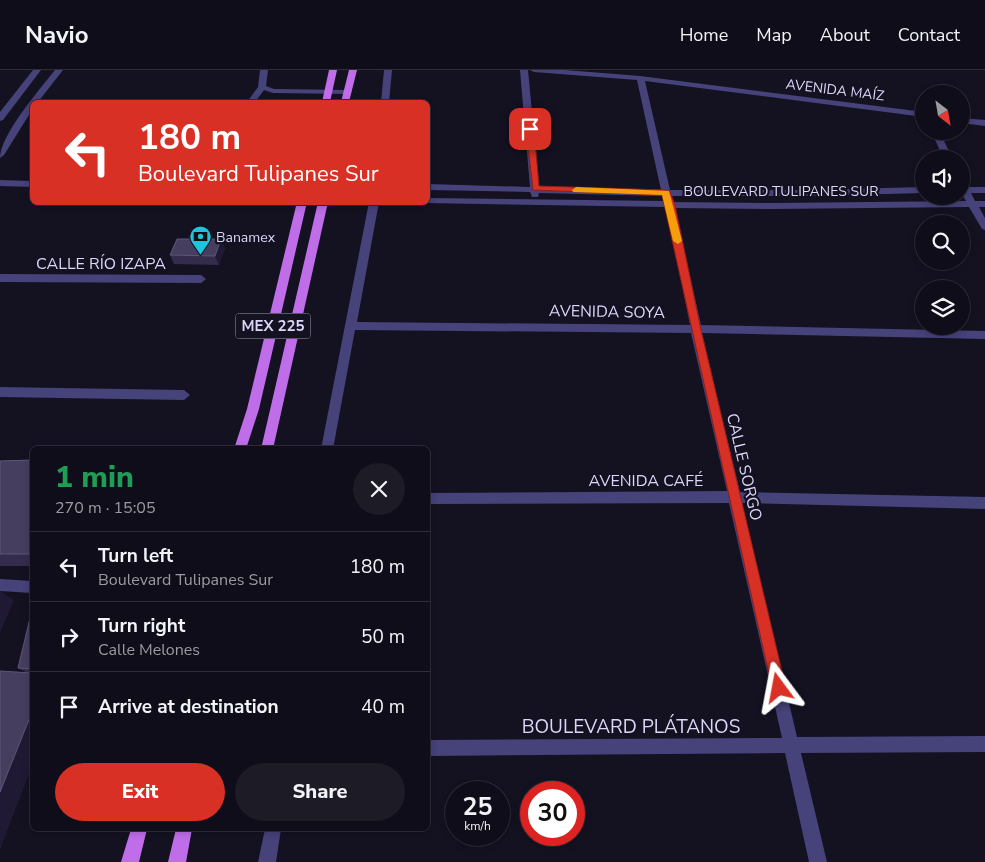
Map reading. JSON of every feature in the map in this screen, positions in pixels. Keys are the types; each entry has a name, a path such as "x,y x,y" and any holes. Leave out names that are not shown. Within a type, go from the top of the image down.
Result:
{"main road":[{"path":"326,100 334,70"},
{"path":"346,100 352,70"},
{"name":"MEX 225","path":"241,446 253,409 301,205"},
{"name":"MEX 225","path":"268,446 322,205"},
{"path":"130,862 138,831"},
{"path":"177,862 184,831"}],"street":[{"path":"0,118 4,108 37,70"},
{"path":"36,100 59,70"},
{"path":"252,100 262,86 264,70"},
{"path":"385,100 388,70"},
{"path":"524,70 536,188 535,202"},
{"name":"AVENIDA MAÍZ","path":"534,70 640,78 915,114"},
{"name":"CALLE SORGO","path":"640,78 818,862"},
{"path":"262,86 273,91 348,92"},
{"path":"4,108 30,105"},
{"path":"0,155 30,108"},
{"path":"970,122 985,124"},
{"path":"0,183 30,184"},
{"name":"BOULEVARD TULIPANES SUR","path":"430,187 808,193 915,190"},
{"path":"970,189 985,190"},
{"name":"BOULEVARD TULIPANES SUR","path":"430,201 670,205 985,204"},
{"path":"970,201 985,227"},
{"path":"328,446 373,205"},
{"name":"CALLE RÍO IZAPA","path":"0,278 201,279"},
{"name":"AVENIDA SOYA","path":"349,326 985,336"},
{"path":"0,392 184,395"},
{"name":"AVENIDA CAFÉ","path":"430,499 734,497 985,503"},
{"name":"BOULEVARD PLÁTANOS","path":"430,748 985,744"},
{"path":"267,862 273,831"}],"lane":[{"path":"0,585 30,587"}],"building":[{"path":"177,239 221,239 215,256 170,255"},
{"path":"30,460 30,554 0,554 0,461"},
{"path":"30,618 30,669 18,668"},
{"path":"0,671 30,673 30,717 0,792"}],"slow traffic":[{"path":"576,190 666,192 678,241"}],"place":[{"name":"Banamex","path":"200,256"}],"route":[{"path":"530,129 536,188 666,192 779,688"}]}
